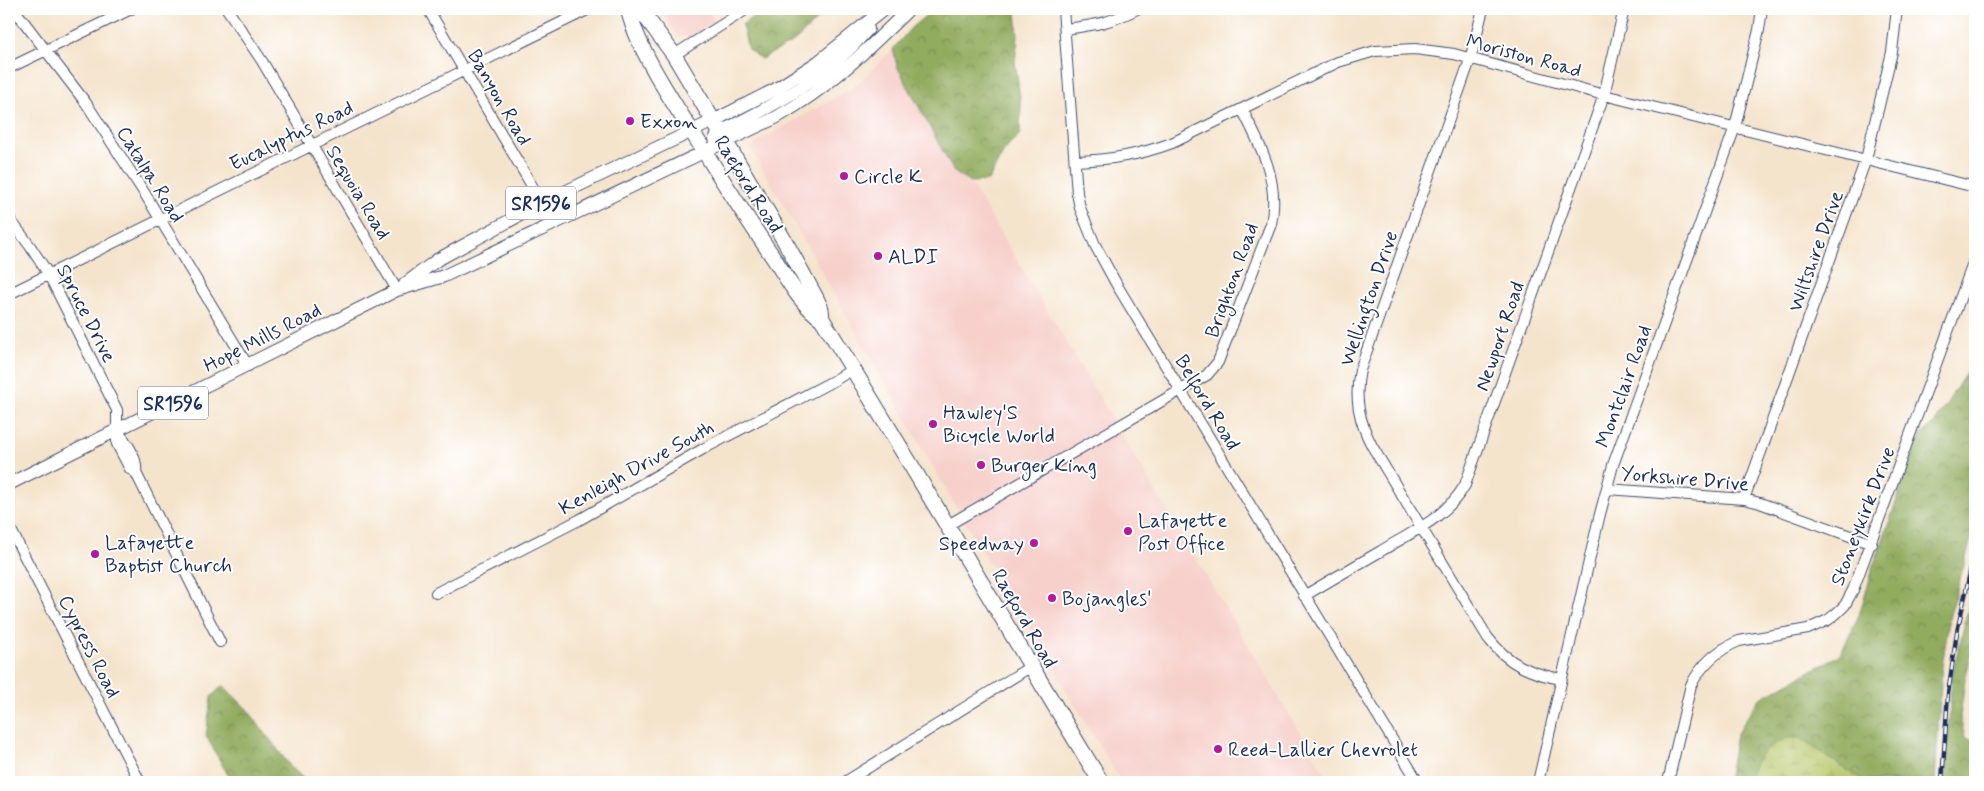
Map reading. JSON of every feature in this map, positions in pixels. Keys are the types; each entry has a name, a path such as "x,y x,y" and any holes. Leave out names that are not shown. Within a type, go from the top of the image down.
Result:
{"highway":[{"name":"Raeford Road","path":"628,9 632,25 653,66 692,131 798,296 809,310 822,319 948,525 1030,667 1101,782"},
{"name":"Raeford Road","path":"640,9 674,55 720,132 812,290 821,309 822,319"}],"main road":[{"path":"720,132 779,103 813,81 855,45 885,9"},
{"path":"720,132 796,106 834,80 855,62 909,9"},
{"name":"Hope Mills Road","path":"9,484 397,290 437,260 542,203 692,131 720,132"},
{"name":"Hope Mills Road","path":"397,290 444,276 705,152 720,132"}],"street":[{"name":"Catalpa Road","path":"14,9 86,103 160,220 248,366"},
{"path":"9,68 131,9"},
{"name":"Sequoia Road","path":"227,9 262,61 397,290"},
{"name":"Banyon Road","path":"428,9 542,203"},
{"name":"Eucalyptus Road","path":"9,294 590,9"},
{"path":"674,55 746,9"},
{"name":"Belford Road","path":"1064,9 1077,193 1086,228 1118,287 1418,782"},
{"path":"1065,29 1100,24 1138,9"},
{"name":"Wellington Drive","path":"1483,9 1470,60 1360,370 1357,404 1365,431 1495,648 1507,659 1522,668 1542,676 1562,679"},
{"name":"Newport Road","path":"1304,596 1421,527 1453,503 1465,484 1604,95 1624,9"},
{"name":"Montclair Road","path":"1538,782 1613,465 1735,126 1759,30 1762,9"},
{"name":"Wiltshire Drive","path":"1744,499 1866,159 1892,52 1897,9"},
{"name":"Moriston Road","path":"1075,161 1107,160 1151,150 1172,142 1338,62 1375,51 1415,48 1437,51 1604,95 1975,187"},
{"name":"Brighton Road","path":"948,525 1207,375 1218,362 1272,218 1274,202 1269,168 1264,152 1242,109"},
{"name":"Spruce Drive","path":"9,218 49,275 117,410 117,444 129,458 130,469 136,473 220,642"},
{"name":"Stoneykirk Drive","path":"1668,782 1691,685 1703,666 1719,651 1739,640 1808,629 1828,620 1848,600 1872,544 1975,258"},
{"name":"Kenleigh Drive South","path":"436,593 579,520 703,449 853,369"},
{"name":"Yorkshire Drive","path":"1607,489 1744,499 1760,503 1872,544"},
{"name":"Cypress Road","path":"9,526 140,782"},
{"path":"845,782 1030,667"}],"shaded area":[{"path":"661,9 708,9 714,21 688,38 676,35"},
{"path":"893,49 897,66 954,172 970,182 1330,782 1121,782 953,502 752,150 757,142 854,87"}],"green space":[{"path":"763,9 834,9 819,18 795,41 761,59 748,49 742,25"},
{"path":"934,9 1016,9 1018,37 1015,61 1021,105 1020,134 1004,151 988,181 970,182 954,172 897,66 893,49 912,27"},
{"path":"1975,358 1975,525 1950,615 1942,666 1935,782 1728,782 1736,735 1759,699 1840,655 1858,618 1874,565 1920,434 1934,424"},
{"path":"1975,581 1975,640 1965,680 1960,717 1965,738 1975,741 1975,782 1945,782 1952,676"},
{"path":"223,685 247,709 290,766 307,782 232,782 206,736 211,697"},
{"path":"1786,738 1800,738 1865,782 1749,782 1754,766 1761,755"}],"railway":[{"path":"1942,782 1948,694 1957,632 1975,550"}],"place":[{"name":"Exxon","path":"630,121"},
{"name":"Circle K","path":"844,176"},
{"name":"ALDI","path":"878,256"},
{"name":"Hawley'S Bicycle World","path":"933,424"},
{"name":"Burger King","path":"981,465"},
{"name":"Lafayette Post Office","path":"1128,531"},
{"name":"Speedway","path":"1034,543"},
{"name":"Lafayette Baptist Church","path":"95,554"},
{"name":"Bojangles'","path":"1052,598"},
{"name":"Reed-Lallier Chevrolet","path":"1218,749"}]}
